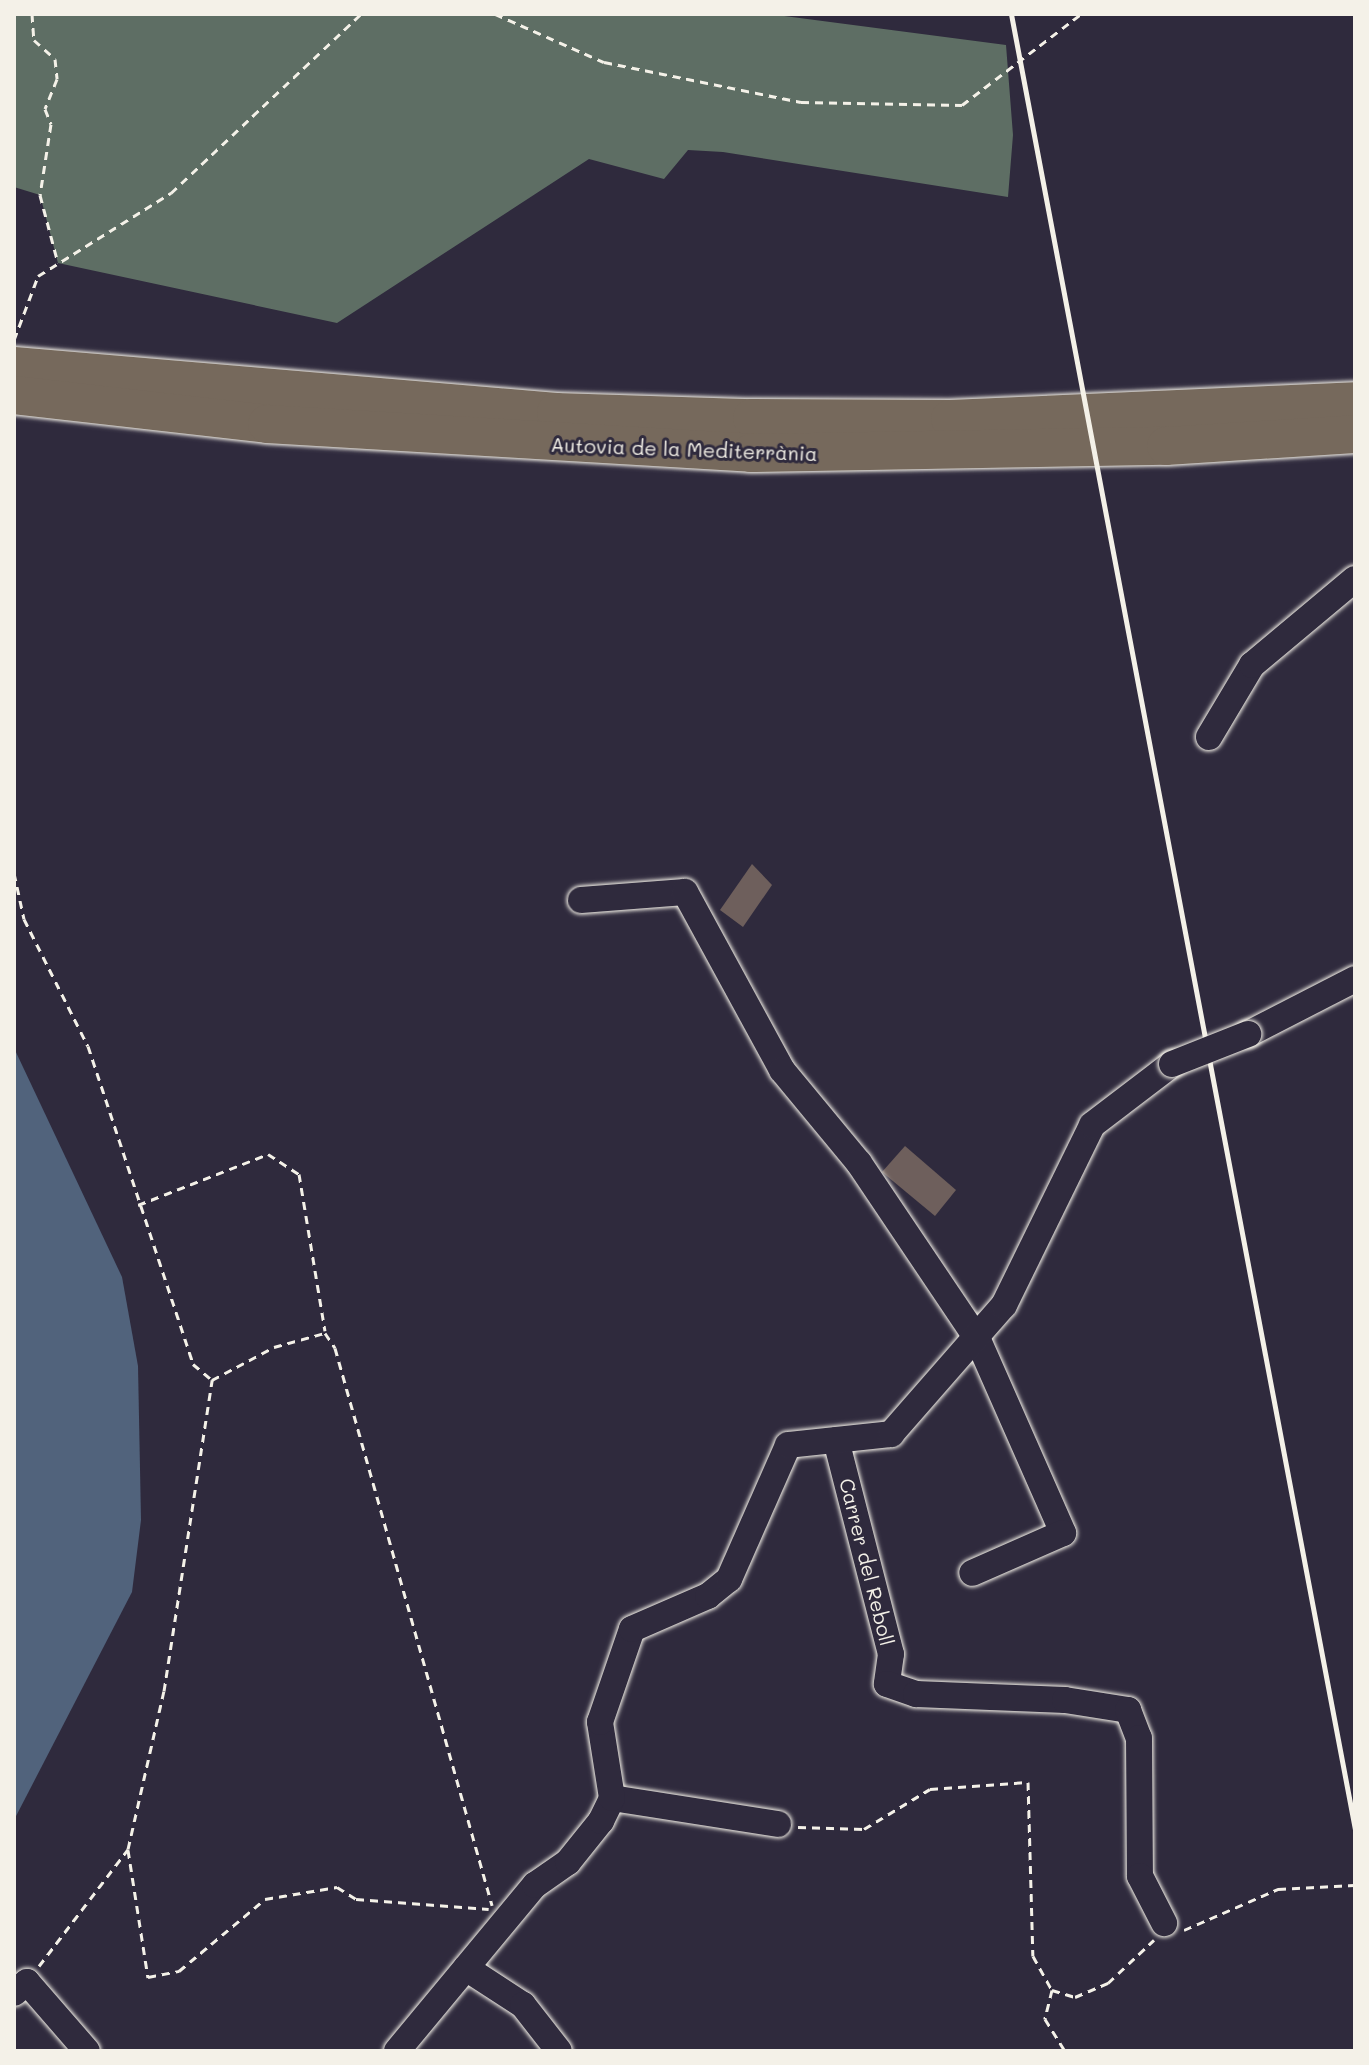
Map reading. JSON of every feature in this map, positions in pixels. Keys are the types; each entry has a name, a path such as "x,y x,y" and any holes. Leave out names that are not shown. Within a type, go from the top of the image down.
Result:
{"highway":[{"name":"Autovia de la Mediterrània","path":"14,366 83,389 542,445 751,453 1166,446 1355,434"},
{"name":"Autovia de la Mediterrània","path":"14,395 83,389 540,411 752,418 950,419 1355,401"}],"street":[{"path":"1209,737 1252,665 1355,579"},
{"path":"581,900 685,892 782,1070 859,1163 978,1340 1063,1533 972,1573"},
{"path":"397,2051 466,1968 496,1920 535,1885 568,1862 612,1798 600,1722 625,1640 650,1617 708,1596 729,1579 778,1454 788,1445 891,1434 978,1340 1028,1265 1059,1183 1092,1125 1172,1064 1248,1034 1355,979"},
{"name":"Carrer del Reboll","path":"836,1440 891,1654 887,1684 916,1694 1065,1700 1128,1710 1139,1738 1140,1876 1170,1930"},
{"path":"612,1798 778,1824"},
{"path":"466,1968 523,2005 559,2051"},
{"path":"20,1988 87,2051"}],"path":[{"path":"32,14 34,40 55,59 57,79 45,109 51,124 40,195 58,263"},
{"path":"14,340 38,276 171,193 361,14"},
{"path":"495,14 604,62 801,102 962,105 1081,14"},
{"path":"14,873 24,919 88,1046 193,1364 212,1380"},
{"path":"138,1205 268,1154 299,1174 325,1333 496,1920 356,1899 337,1887 265,1899 179,1971 148,1977 128,1849 170,1661 212,1380"},
{"path":"212,1380 274,1347 325,1333"},
{"path":"778,1824 864,1829 930,1789 1028,1782 1033,1956 1052,1990 1045,2019 1065,2051"},
{"path":"20,1988 128,1849"},
{"path":"1052,1990 1075,1997 1108,1983 1122,1963 1170,1930 1278,1889 1354,1885"}],"green space":[{"path":"14,14 769,14 1006,45 1013,135 1008,197 723,152 688,150 664,179 589,159 337,323 58,263 40,195 14,187"}],"water":[{"path":"14,1048 122,1277 138,1366 141,1520 132,1592 14,1820"}],"building":[{"path":"752,864 772,885 743,927 720,910"},
{"path":"905,1146 956,1190 935,1216 882,1172"}],"railway":[{"path":"1011,14 1355,1830"}]}
